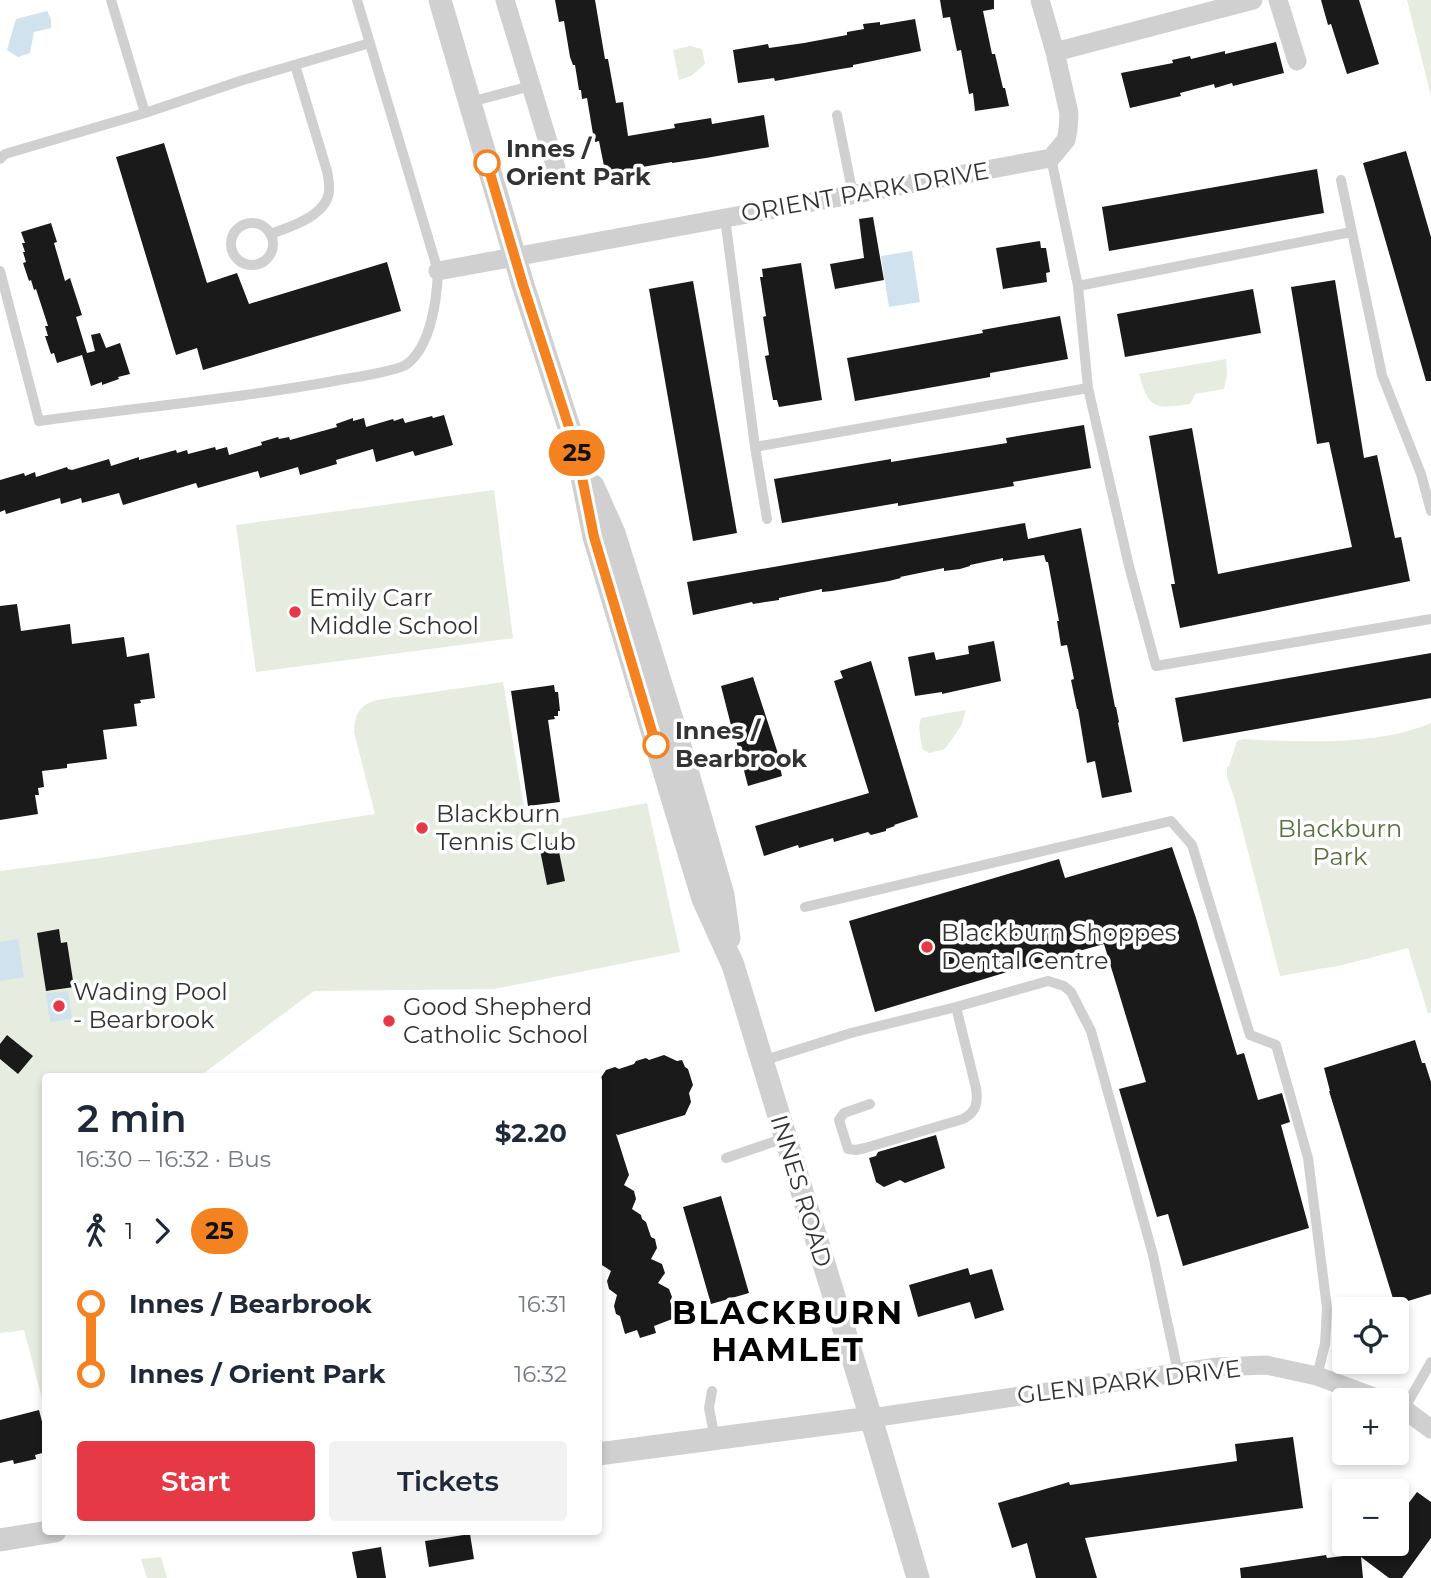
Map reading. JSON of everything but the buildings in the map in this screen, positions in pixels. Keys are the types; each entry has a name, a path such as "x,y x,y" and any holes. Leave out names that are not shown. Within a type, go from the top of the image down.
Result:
{"street":[{"name":"INNES ROAD","path":"440,0 514,256 577,452 594,537 677,814 703,899 733,965 872,1418 918,1578"},
{"path":"505,0 556,168"},
{"path":"1040,0 1069,113 1066,140 1051,158"},
{"path":"1055,52 1253,0"},
{"path":"1278,0 1297,61"},
{"name":"ORIENT PARK DRIVE","path":"438,271 1051,158"},
{"name":"GLEN PARK DRIVE","path":"872,1418 1217,1367 1266,1365 1317,1376 1350,1388"},
{"path":"1409,1413 1431,1429"},
{"path":"602,1453 872,1418"},
{"path":"0,1540 42,1533"}],"lane":[{"path":"111,0 145,113"},
{"path":"0,271 39,421 311,385 405,366 421,349 438,293 438,271 357,0"},
{"path":"0,159 5,154 370,43"},
{"path":"270,234 298,224 318,212 327,200 327,171 295,65"},
{"path":"469,102 531,86"},
{"path":"837,114 853,195"},
{"path":"1051,158 1078,286 1088,388 1129,566 1156,666 1431,620"},
{"path":"1340,180 1382,375 1421,474 1431,511"},
{"path":"725,218 767,519"},
{"path":"254,223 261,225 270,234 272,248 265,261 245,264 234,256 231,249 232,236 241,226 254,223"},
{"path":"1078,286 1351,232"},
{"path":"755,447 1088,388"},
{"path":"805,907 1171,821 1192,845 1250,1035 1276,1045 1308,1158 1327,1308 1325,1344 1317,1376"},
{"path":"762,1061 851,1033 1048,981 1064,986 1071,992 1091,1031 1153,1255 1178,1372"},
{"path":"870,1104 844,1113 839,1120 848,1149 865,1148 963,1119 973,1112 978,1102 976,1088 957,1007"},
{"path":"726,1157 785,1138"},
{"path":"1409,1394 1431,1362"},
{"path":"712,1391 709,1408 715,1438"}],"green space":[{"path":"1407,0 1431,0 1431,96"},
{"path":"690,46 702,49 705,64 691,76 679,80 673,50"},
{"path":"1226,359 1224,389 1195,394 1190,404 1155,404 1146,395 1139,374"},
{"path":"494,490 513,638 256,672 236,525"},
{"path":"503,682 527,825 647,803 680,952 494,989 314,991 204,1073 42,1073 42,1399 24,1330 0,1333 0,871 100,858 375,814 354,732 355,720 362,708 377,700"},
{"path":"966,710 961,726 945,749 929,753 922,749 919,727 921,718"},
{"name":"Blackburn Park","path":"1431,723 1431,1013 1428,1013 1408,948 1342,965 1280,976 1227,777 1227,767 1237,741 1364,739 1387,736"},
{"path":"161,1557 167,1578 147,1578 141,1559"}],"water":[{"path":"47,11 51,28 34,32 30,53 18,57 7,50 16,19"},
{"path":"912,251 920,302 889,307 881,256"},
{"path":"18,939 24,977 0,981 0,942"},
{"name":"Wading Pool - Bearbrook","path":"68,991 72,1019 50,1022 46,993"}],"bus line":[{"name":"25","path":"487,163 577,452 594,537 656,745"}],"place":[{"name":"Innes / Orient Park","path":"487,163"},
{"name":"Emily Carr Middle School","path":"295,612"},
{"name":"Innes / Bearbrook","path":"656,745"},
{"name":"Blackburn Tennis Club","path":"422,828"},
{"name":"Blackburn Shoppes Dental Centre","path":"927,947"},
{"name":"Wading Pool - Bearbrook","path":"59,1006"},
{"name":"Good Shepherd Catholic School","path":"389,1021"}],"district":[{"name":"BLACKBURN HAMLET","path":"788,1332"}]}
